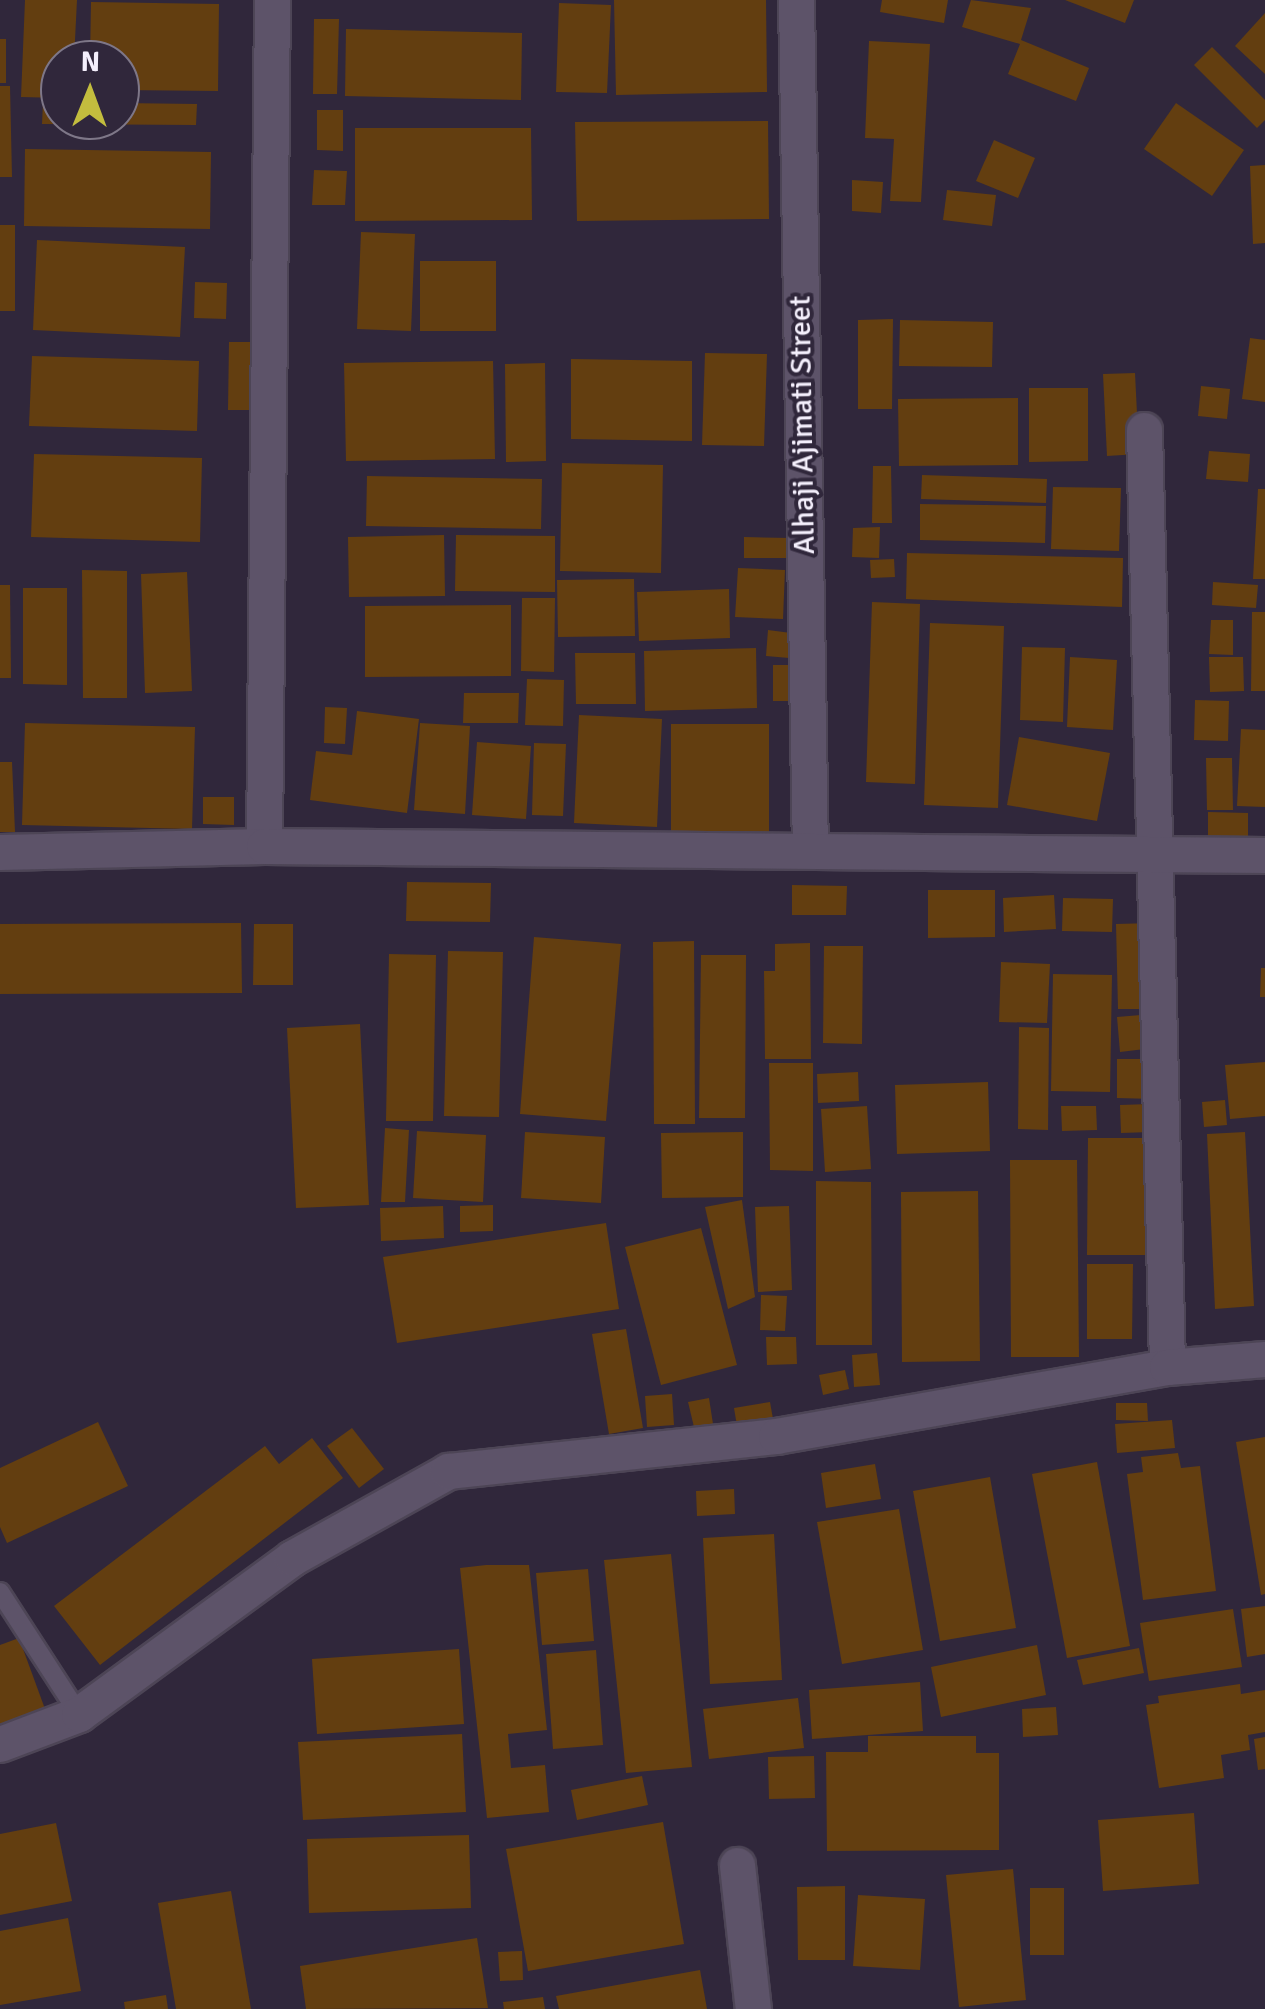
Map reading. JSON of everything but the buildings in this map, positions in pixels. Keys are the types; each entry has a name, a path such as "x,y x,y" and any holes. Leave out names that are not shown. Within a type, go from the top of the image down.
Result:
{"street":[{"path":"264,846 272,0"},
{"name":"Alhaji Ajimati Street","path":"796,0 810,849"},
{"path":"1144,430 1167,1367"},
{"path":"0,852 264,846 1265,854"},
{"path":"0,1744 78,1714 292,1558 448,1471 776,1436 1167,1367 1265,1358"},
{"path":"736,1865 752,2009"}],"lane":[{"path":"0,1592 78,1714"}]}
